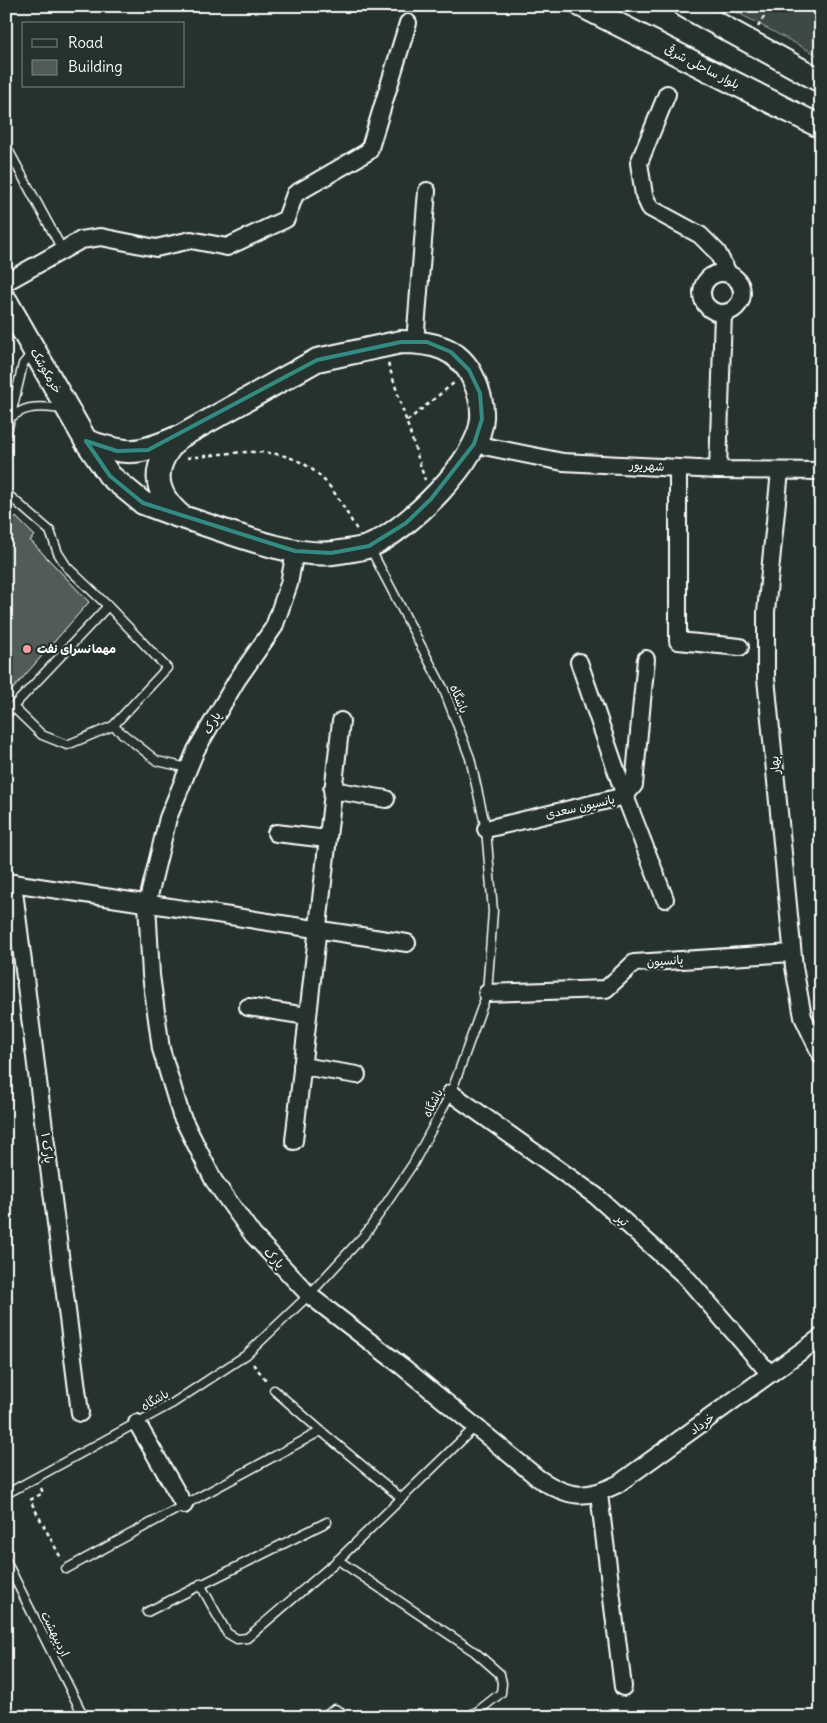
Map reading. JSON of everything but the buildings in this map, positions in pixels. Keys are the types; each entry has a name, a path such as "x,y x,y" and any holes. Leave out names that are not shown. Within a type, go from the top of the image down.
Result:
{"street":[{"name":"بلوار ساحلی شرقی","path":"582,6 821,127"},
{"path":"686,6 821,81"},
{"path":"6,282 81,240 101,237 156,248 192,240 227,247 286,219 295,194 369,151 408,23"},
{"path":"667,94 639,162 644,195 650,208 700,235 717,252 728,274"},
{"path":"415,342 428,191"},
{"path":"721,273 728,274 738,280 741,286 742,299 734,309 723,313 716,312 705,304 702,290 708,278 721,273"},
{"name":"خرمکوشک","path":"6,301 86,441 110,476 143,503 182,518 295,551 331,553 370,546"},
{"path":"718,470 723,313"},
{"path":"86,441 117,451 148,450 178,438 317,360 401,342 427,342 451,352 469,370 480,393 482,420 474,444 444,487 406,523 370,546"},
{"path":"178,438 165,452 158,470 160,488 168,505 182,518"},
{"name":"شهریور","path":"474,444 563,462 718,470 821,471"},
{"path":"678,468 678,640 740,647"},
{"name":"بهار","path":"780,471 766,612 766,678 792,953 803,1017 821,1055"},
{"name":"پارک","path":"295,551 289,584 274,627 232,688 196,750 168,818 147,904 151,975 161,1049 181,1114 214,1181 253,1235 309,1296 403,1367 538,1478 556,1490 577,1496"},
{"name":"پانسیون سعدی","path":"486,829 625,796 634,785 646,659"},
{"path":"580,662 625,796 665,899"},
{"path":"294,1141 316,929 341,721"},
{"path":"332,790 386,798"},
{"path":"276,833 327,839"},
{"path":"10,883 407,943"},
{"name":"پارک ۱","path":"10,883 80,1413"},
{"name":"پانسیون","path":"487,993 606,989 634,963 792,953"},
{"path":"248,1007 307,1016"},
{"path":"302,1066 358,1075"},
{"name":"تیر","path":"451,1093 596,1196 685,1276 770,1374"},
{"name":"خرداد","path":"577,1496 599,1494 618,1484 821,1337"},
{"path":"137,1423 184,1505"},
{"path":"599,1494 623,1687"}],"lane":[{"path":"6,146 62,249"},
{"path":"6,436 13,416 23,364 35,351"},
{"path":"13,416 22,409 34,407 68,409"},
{"path":"6,493 50,532 58,553 67,567 108,606 167,668 113,726 67,745 42,735 13,707"},
{"name":"باشگاه","path":"6,1494 173,1403 246,1355 309,1296 366,1232 414,1164 451,1093 487,993 493,911 486,829 470,758 444,690 370,546"},
{"path":"6,714 108,606"},
{"path":"113,726 157,761 188,768"},
{"path":"274,1390 401,1498"},
{"path":"200,1584 227,1633 237,1638 247,1638 338,1560 475,1427"},
{"path":"66,1569 321,1431"},
{"path":"147,1612 327,1522"},
{"path":"338,1560 475,1652 500,1674 502,1683 501,1693 467,1717"},
{"name":"اردیبهشت","path":"6,1561 83,1714"},
{"path":"321,1717 335,1710 341,1712 345,1717"},
{"path":"72,1717 83,1714"}],"path":[{"path":"381,346 394,378 431,499"},
{"path":"406,421 469,370"},
{"path":"162,460 254,451 286,454 312,470 336,494 353,524 370,546"},
{"path":"246,1355 274,1390"},
{"path":"36,1478 43,1492 30,1500 66,1569"}],"highlighted area":[{"path":"401,342 427,342 451,352 469,370 480,393 482,419 474,444 431,499 406,523 369,546 331,553 295,551 143,503 110,476 86,441 117,451 148,450 317,360"}],"shaded area":[{"path":"725,6 821,6 821,57"}],"place":[{"name":"مهمانسرای نفت","path":"27,649"}]}
